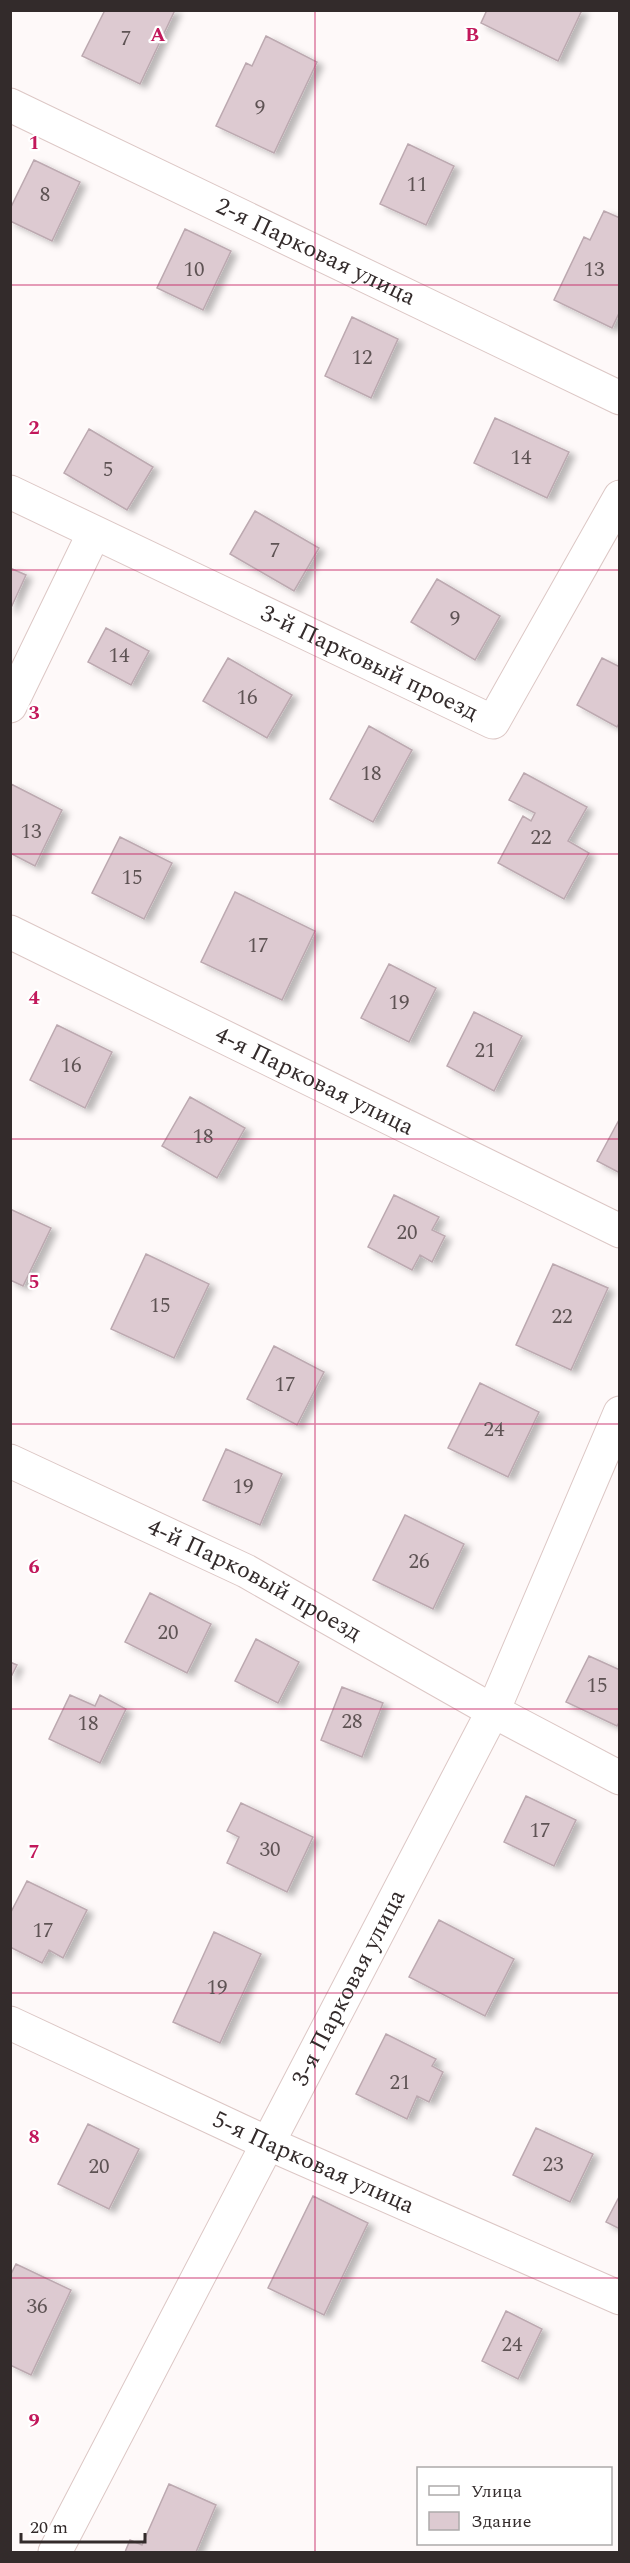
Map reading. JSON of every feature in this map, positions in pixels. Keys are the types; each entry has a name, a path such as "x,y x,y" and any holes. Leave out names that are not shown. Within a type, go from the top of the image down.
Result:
{"street":[{"name":"2-я Парковая улица","path":"10,105 620,398"},
{"name":"3-й Парковый проезд","path":"10,492 493,722 620,497"},
{"path":"10,706 94,533"},
{"name":"4-я Парковая улица","path":"10,932 620,1231"},
{"name":"3-я Парковая улица","path":"55,2553 493,1710 620,1413"},
{"name":"4-й Парковый проезд","path":"10,1461 246,1571 493,1710 620,1778"},
{"name":"5-я Парковая улица","path":"10,2023 267,2143 620,2298"}],"building":[{"path":"105,10 175,10 140,84 82,56"},
{"path":"487,10 582,10 558,61 481,23"},
{"path":"266,36 317,62 274,153 216,126 246,63 252,66"},
{"path":"408,144 454,166 426,225 380,204"},
{"path":"34,160 80,182 52,241 10,221 10,209"},
{"path":"604,211 620,218 620,311 612,328 554,300 584,237 590,240"},
{"path":"185,229 231,251 203,310 157,288"},
{"path":"352,317 398,339 371,398 325,376"},
{"path":"495,418 569,452 547,498 474,463"},
{"path":"89,429 153,467 127,510 64,473"},
{"path":"255,511 319,548 294,591 230,554"},
{"path":"10,568 26,575 10,610"},
{"path":"437,579 500,616 475,660 411,622"},
{"path":"106,628 149,651 131,685 88,662"},
{"path":"228,658 292,695 267,738 203,701"},
{"path":"602,658 620,667 620,722 617,727 577,705"},
{"path":"369,726 412,750 373,822 330,799"},
{"path":"524,773 587,807 568,841 589,853 564,899 498,863 523,816 531,821 535,813 509,800"},
{"path":"11,784 62,810 35,866 10,853"},
{"path":"120,837 172,863 144,919 92,893"},
{"path":"235,892 315,931 282,1000 201,962"},
{"path":"389,964 436,988 409,1042 361,1018"},
{"path":"474,1012 522,1036 494,1091 447,1066"},
{"path":"57,1025 112,1052 85,1108 30,1080"},
{"path":"190,1097 245,1128 217,1178 162,1146"},
{"path":"620,1118 620,1173 597,1161"},
{"path":"394,1195 439,1217 432,1230 445,1236 432,1262 420,1255 412,1270 368,1247"},
{"path":"10,1209 51,1228 23,1286 10,1280"},
{"path":"146,1254 209,1284 174,1358 111,1329"},
{"path":"553,1264 608,1288 571,1370 516,1345"},
{"path":"274,1346 324,1372 297,1425 247,1399"},
{"path":"480,1383 539,1412 508,1477 448,1448"},
{"path":"226,1449 282,1474 260,1525 203,1500"},
{"path":"405,1515 464,1544 433,1609 373,1580"},
{"path":"150,1593 211,1624 187,1673 125,1642"},
{"path":"256,1639 299,1662 278,1703 235,1681"},
{"path":"589,1656 620,1670 620,1721 617,1726 566,1702"},
{"path":"10,1662 17,1665 10,1679"},
{"path":"342,1687 383,1703 362,1757 321,1740"},
{"path":"70,1695 95,1706 100,1695 126,1709 100,1763 49,1739"},
{"path":"526,1796 576,1820 554,1866 504,1842"},
{"path":"241,1803 313,1837 287,1892 227,1863 239,1837 227,1831"},
{"path":"27,1881 87,1910 63,1958 49,1950 42,1963 10,1947 10,1914"},
{"path":"439,1920 514,1959 485,2016 409,1977"},
{"path":"214,1932 261,1954 220,2043 173,2022"},
{"path":"386,2034 436,2059 432,2066 443,2072 429,2102 417,2096 407,2119 356,2094"},
{"path":"88,2124 139,2149 109,2209 58,2184"},
{"path":"536,2128 593,2154 570,2202 513,2175"},
{"path":"620,2195 620,2229 606,2222"},
{"path":"313,2196 368,2223 324,2315 268,2288"},
{"path":"16,2264 71,2290 31,2375 10,2365 10,2276"},
{"path":"506,2311 542,2329 518,2379 482,2361"},
{"path":"169,2484 216,2505 196,2552 125,2552 130,2540 142,2545"}]}
